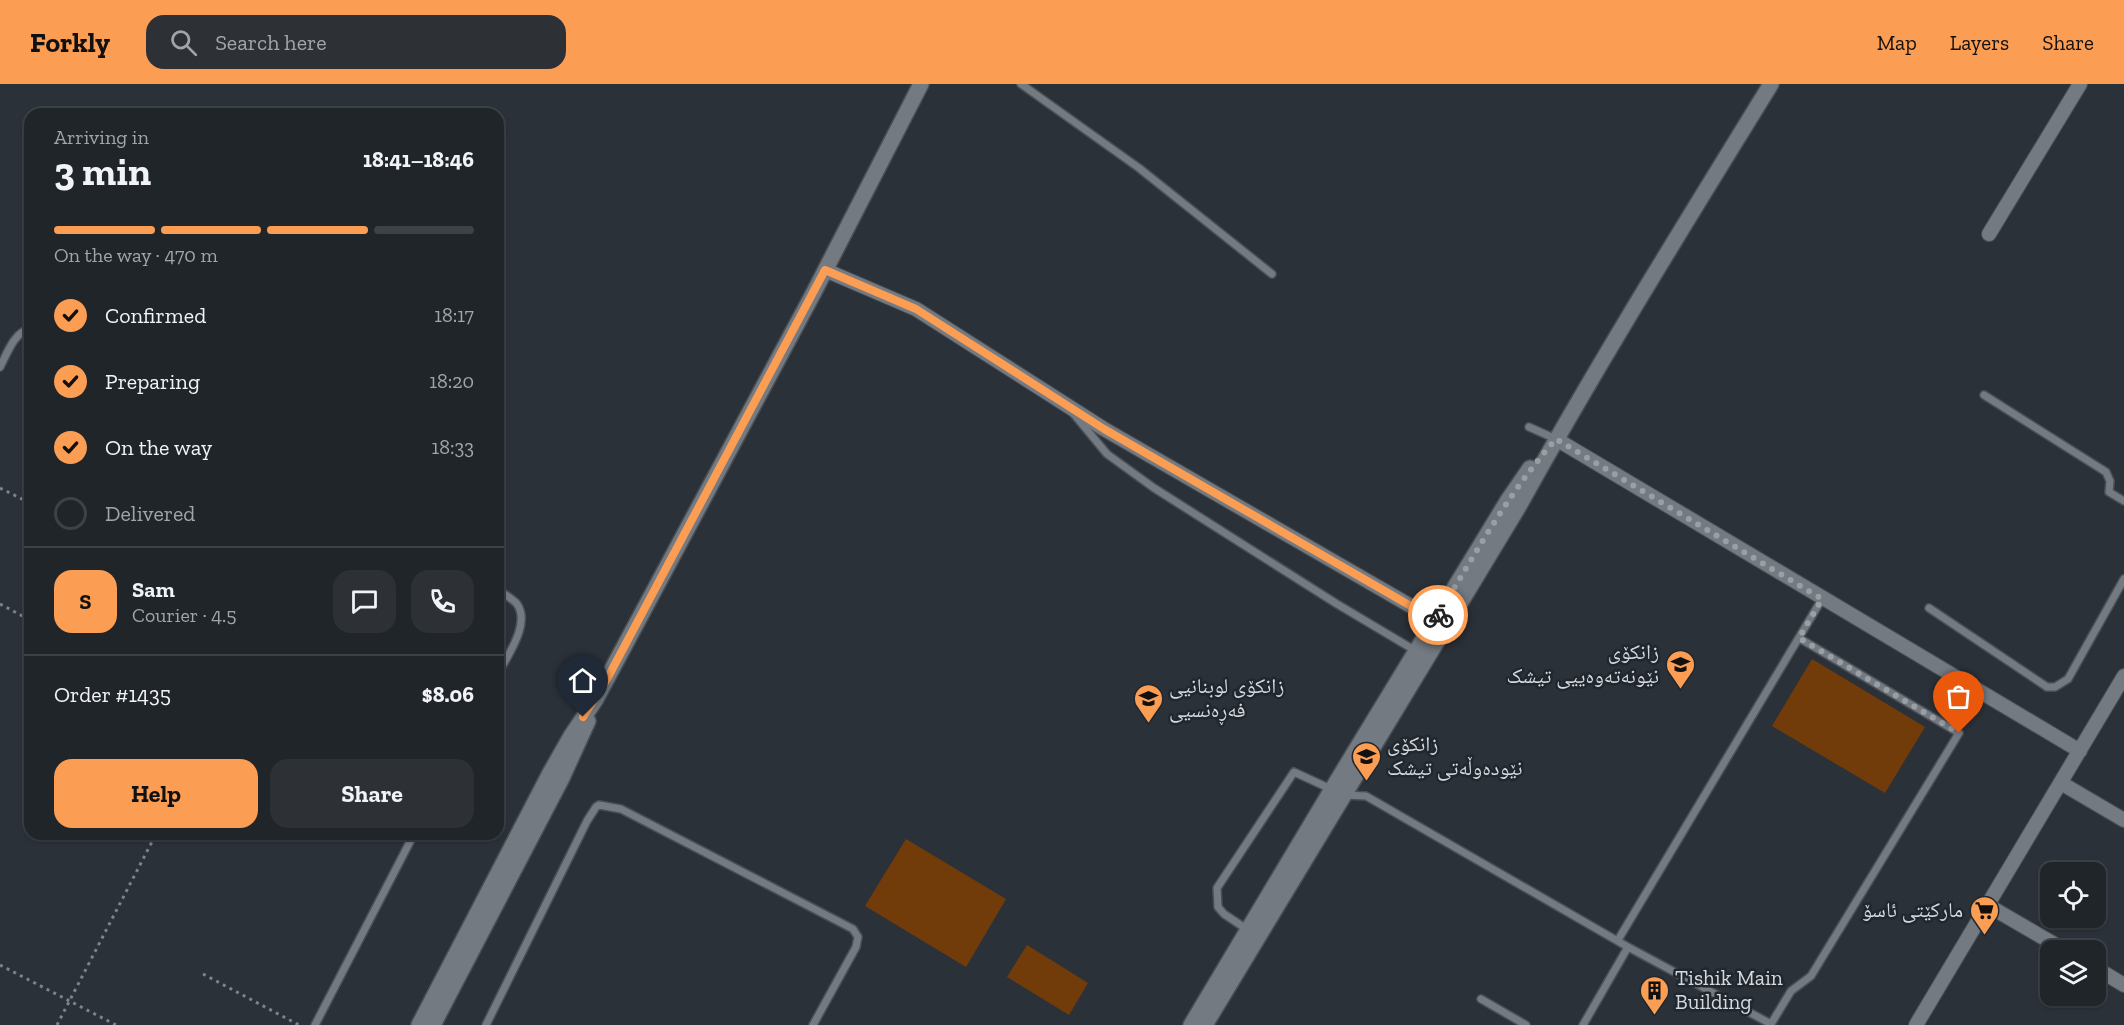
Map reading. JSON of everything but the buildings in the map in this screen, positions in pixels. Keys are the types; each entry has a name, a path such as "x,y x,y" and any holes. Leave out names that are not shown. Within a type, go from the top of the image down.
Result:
{"street":[{"path":"419,1025 550,773 596,699 825,270 921,84"},
{"path":"1191,1025 1248,930 1519,506 1556,439 1771,84"},
{"path":"1989,234 2080,84"},
{"path":"825,270 916,309 1067,405 1435,620"},
{"path":"1556,439 2080,751"},
{"path":"1205,1025 1416,651 1519,484 1536,460 1556,439"},
{"path":"1916,1025 2124,676"},
{"path":"433,1025 562,778 596,699"},
{"path":"2061,783 2124,820"},
{"path":"1988,905 2047,940"},
{"path":"2106,974 2124,985"}],"lane":[{"path":"1021,84 1139,168 1272,274"},
{"path":"0,367 17,336 24,331"},
{"path":"1984,395 2106,472 2110,481 2109,492 2124,501"},
{"path":"1067,405 1107,454 1155,488 1337,604 1416,651"},
{"path":"1529,428 1556,439"},
{"path":"1929,608 2047,687 2055,687 2068,679 2124,579"},
{"path":"504,595 517,604 521,615 520,628 504,662"},
{"path":"1618,940 1822,599"},
{"path":"1248,930 1218,908 1217,888 1294,772 1338,792 1366,796 1628,947 1771,1024 1791,991 1811,976 1959,733 1799,638"},
{"path":"486,1025 587,821 599,805 621,809 853,929 858,937 856,947 813,1025"},
{"path":"315,1025 411,840"},
{"path":"1583,1025 1628,947"},
{"path":"1481,999 1526,1025"}],"path":[{"path":"0,488 24,500"},
{"path":"0,604 24,617"},
{"path":"57,1025 153,840"},
{"path":"0,965 116,1025"},
{"path":"203,974 299,1025"}],"shaded area":[{"path":"1812,659 1925,727 1885,793 1772,726"},
{"path":"906,839 1006,899 966,967 865,906"},
{"path":"1027,945 1088,983 1069,1015 1007,977"}],"way so far":[{"path":"1438,615 1508,500 1536,460 1556,439 1822,599 1799,638 1959,733"}],"place":[{"name":"زانکۆی نێونەتەوەییی تیشک","path":"1680,690"},
{"name":"زانکۆی لوبنانیی فەڕەنسیی","path":"1148,724"},
{"name":"زانکۆی نێودەوڵەتی تیشک","path":"1366,782"},
{"name":"مارکێتی ئاسۆ","path":"1984,936"},
{"name":"Tishik Main Building","path":"1654,1016"}],"route":[{"path":"583,717 607,679 825,270 916,309 1104,429 1435,620 1438,615"}]}
